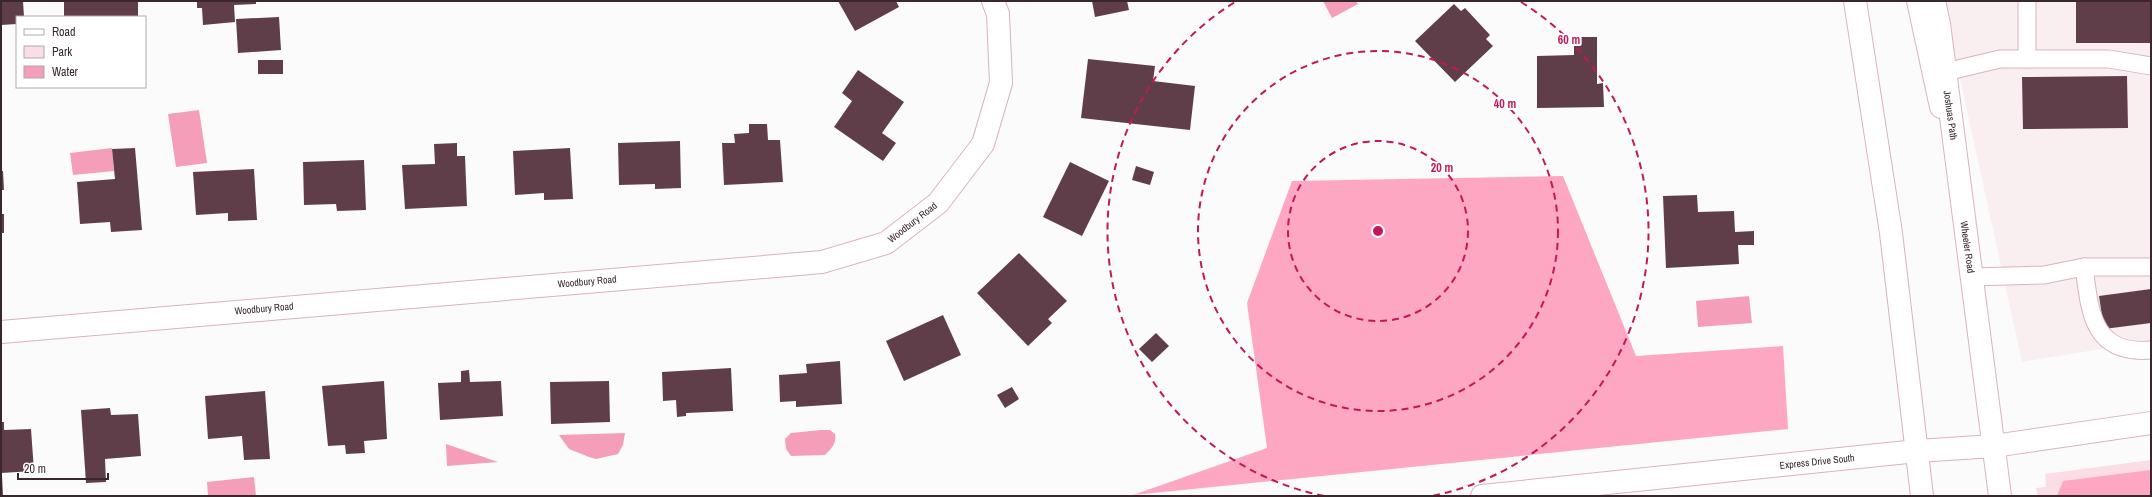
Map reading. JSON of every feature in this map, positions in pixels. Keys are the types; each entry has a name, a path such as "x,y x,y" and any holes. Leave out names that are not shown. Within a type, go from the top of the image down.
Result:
{"main road":[{"name":"Woodbury Road","path":"1,332 822,262 886,243 938,203 983,144 1001,83 998,14 993,1"},
{"path":"1855,1 1891,233 1922,496"},
{"name":"Wheeler Road","path":"1918,1 1966,230 2000,496"},
{"name":"Joshuas Path","path":"1934,1 1966,230"},
{"name":"Express Drive South","path":"1482,496 1917,451 1994,446 2151,423"}],"lane":[{"path":"2027,1 2027,59"},
{"path":"1945,72 2000,58 2109,59 2151,66"},
{"path":"1973,277 2044,275 2084,268 2151,267"},
{"path":"2084,268 2091,314 2101,333 2114,344 2130,351 2151,350"}],"shaded area":[{"path":"1943,1 2151,1 2151,341 2022,362"},
{"path":"1563,176 1636,356 1783,346 1788,429 1133,495 1267,448 1247,303 1292,181"},
{"path":"2151,470 2151,496 2057,496 2063,481"}],"green space":[{"path":"2151,460 2151,496 2038,496 2036,488 2046,487 2045,474"}],"water":[{"path":"1323,1 1356,1 1358,4 1332,18"},
{"path":"199,110 207,163 176,167 168,114"},
{"path":"112,148 114,171 73,175 70,153"},
{"path":"1749,296 1752,323 1698,327 1696,301"},
{"path":"830,430 835,434 834,443 825,455 791,456 786,449 785,439 791,433"},
{"path":"625,433 623,445 618,454 596,459 569,449 559,435"},
{"path":"446,444 498,462 447,466"},
{"path":"254,477 256,496 208,496 207,482"}],"building":[{"path":"1,1 23,1 24,16 16,16 16,24 1,25"},
{"path":"64,1 138,1 138,16 64,16"},
{"path":"197,1 256,1 256,4 234,5 235,22 203,25 202,8 197,8"},
{"path":"838,1 896,1 899,7 855,31"},
{"path":"1092,1 1127,1 1129,10 1095,17"},
{"path":"2076,1 2151,1 2151,43 2076,43"},
{"path":"1454,4 1461,11 1465,8 1490,35 1486,39 1493,46 1455,82 1415,41"},
{"path":"279,17 281,50 238,53 236,19"},
{"path":"1574,37 1597,37 1597,84 1603,83 1604,107 1537,108 1537,56 1574,55"},
{"path":"1088,59 1155,66 1153,81 1195,86 1190,130 1081,118"},
{"path":"258,60 283,60 283,74 258,74"},
{"path":"858,70 904,102 882,133 896,143 883,161 834,127 852,101 842,93"},
{"path":"2127,76 2128,128 2023,129 2022,77"},
{"path":"749,124 767,124 768,140 780,140 783,182 724,185 722,143 735,143 734,134 749,133"},
{"path":"680,141 681,188 655,189 655,184 619,185 618,143"},
{"path":"457,143 457,156 465,156 467,206 405,209 402,165 435,164 434,144"},
{"path":"135,148 142,230 111,232 110,222 80,224 77,182 115,179 112,149"},
{"path":"570,148 573,199 544,200 544,193 515,195 513,151"},
{"path":"364,160 366,210 337,211 336,204 304,205 303,162"},
{"path":"1070,162 1109,181 1082,236 1043,217"},
{"path":"1136,166 1154,172 1150,185 1132,180"},
{"path":"254,169 257,220 228,221 228,213 196,215 193,172"},
{"path":"1,171 3,171 4,190 1,190"},
{"path":"1697,195 1698,212 1734,211 1735,232 1754,231 1754,245 1738,245 1739,264 1666,268 1663,196"},
{"path":"1,214 4,214 4,233 1,233"},
{"path":"1019,253 1067,301 1048,319 1052,323 1028,346 977,293"},
{"path":"2151,289 2151,323 2104,329 2099,296"},
{"path":"943,315 961,355 904,381 886,341"},
{"path":"1156,333 1169,346 1152,362 1139,349"},
{"path":"840,361 842,404 796,407 796,401 780,402 779,375 807,373 806,364"},
{"path":"731,368 733,411 686,413 686,416 677,417 676,400 663,401 662,372"},
{"path":"469,370 470,382 501,381 503,416 440,420 438,383 461,382 461,371"},
{"path":"384,381 387,439 364,441 365,453 346,454 345,445 328,446 322,386"},
{"path":"609,381 610,422 551,424 550,382"},
{"path":"1012,387 1019,399 1005,408 997,395"},
{"path":"265,391 270,459 244,460 242,436 208,439 205,396"},
{"path":"110,408 111,415 138,414 141,456 105,459 106,482 86,483 81,410"},
{"path":"1,422 4,422 4,430 31,429 34,471 1,473"},
{"path":"2,476 3,496 1,496"}]}
